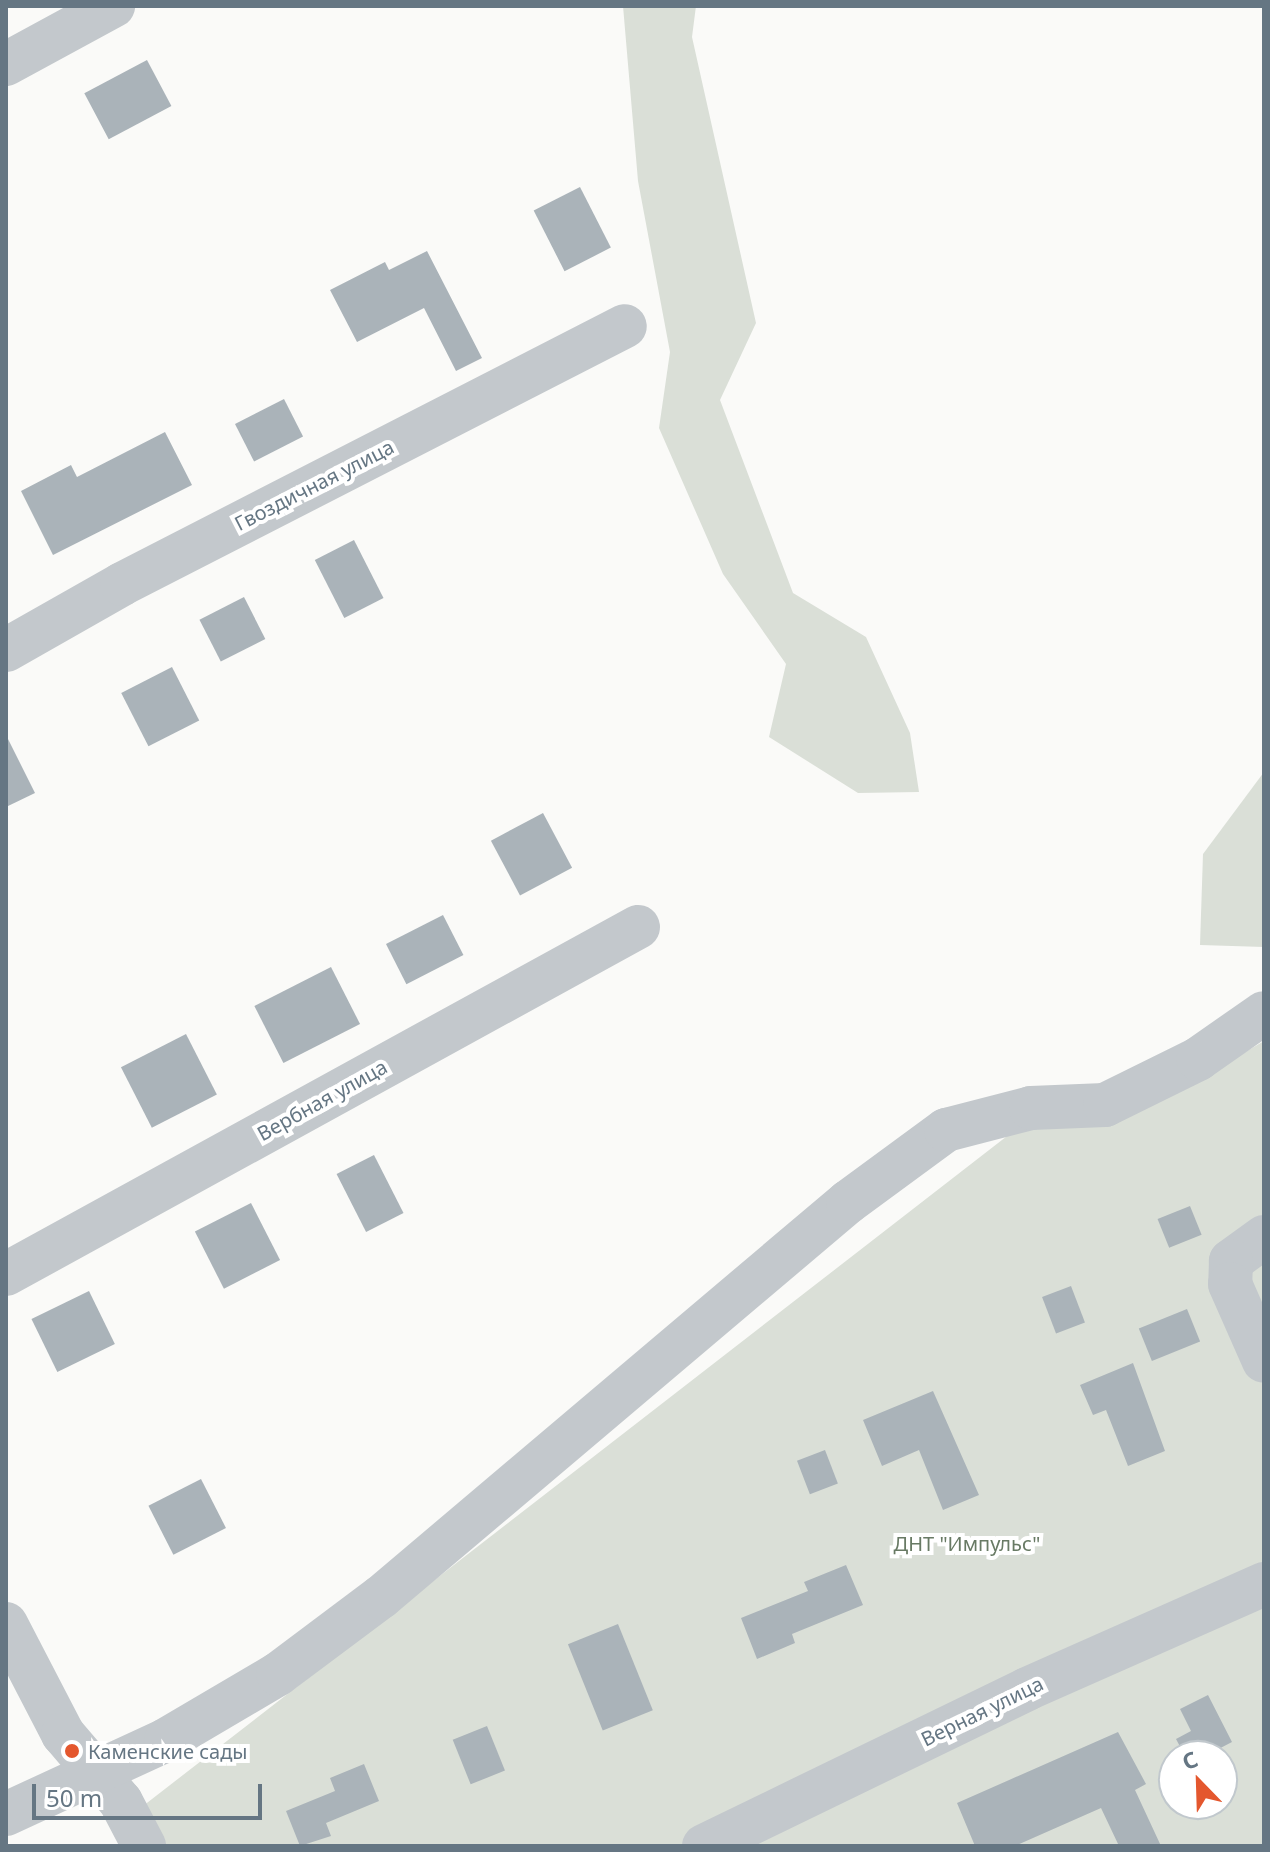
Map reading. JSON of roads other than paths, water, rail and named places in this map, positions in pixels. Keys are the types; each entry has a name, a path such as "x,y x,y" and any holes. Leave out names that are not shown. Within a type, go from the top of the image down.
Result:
{"street":[{"path":"6,64 113,6"},
{"name":"Гвоздичная улица","path":"6,650 122,584 625,326"},
{"name":"Вербная улица","path":"6,1274 638,927"},
{"path":"6,1814 96,1773 278,1674 381,1597 848,1202 946,1130 1031,1108 1105,1105 1198,1059 1264,1013"},
{"path":"1264,1237 1231,1261 1230,1284 1264,1361"},
{"name":"Верная улица","path":"704,1846 1027,1689 1264,1584"},
{"path":"6,1624 63,1734 121,1802 144,1846"}],"place":[{"name":"Каменские сады","path":"72,1751"}],"park label":[{"name":"ДНТ \"Импульс\"","path":"967,1543"}]}
